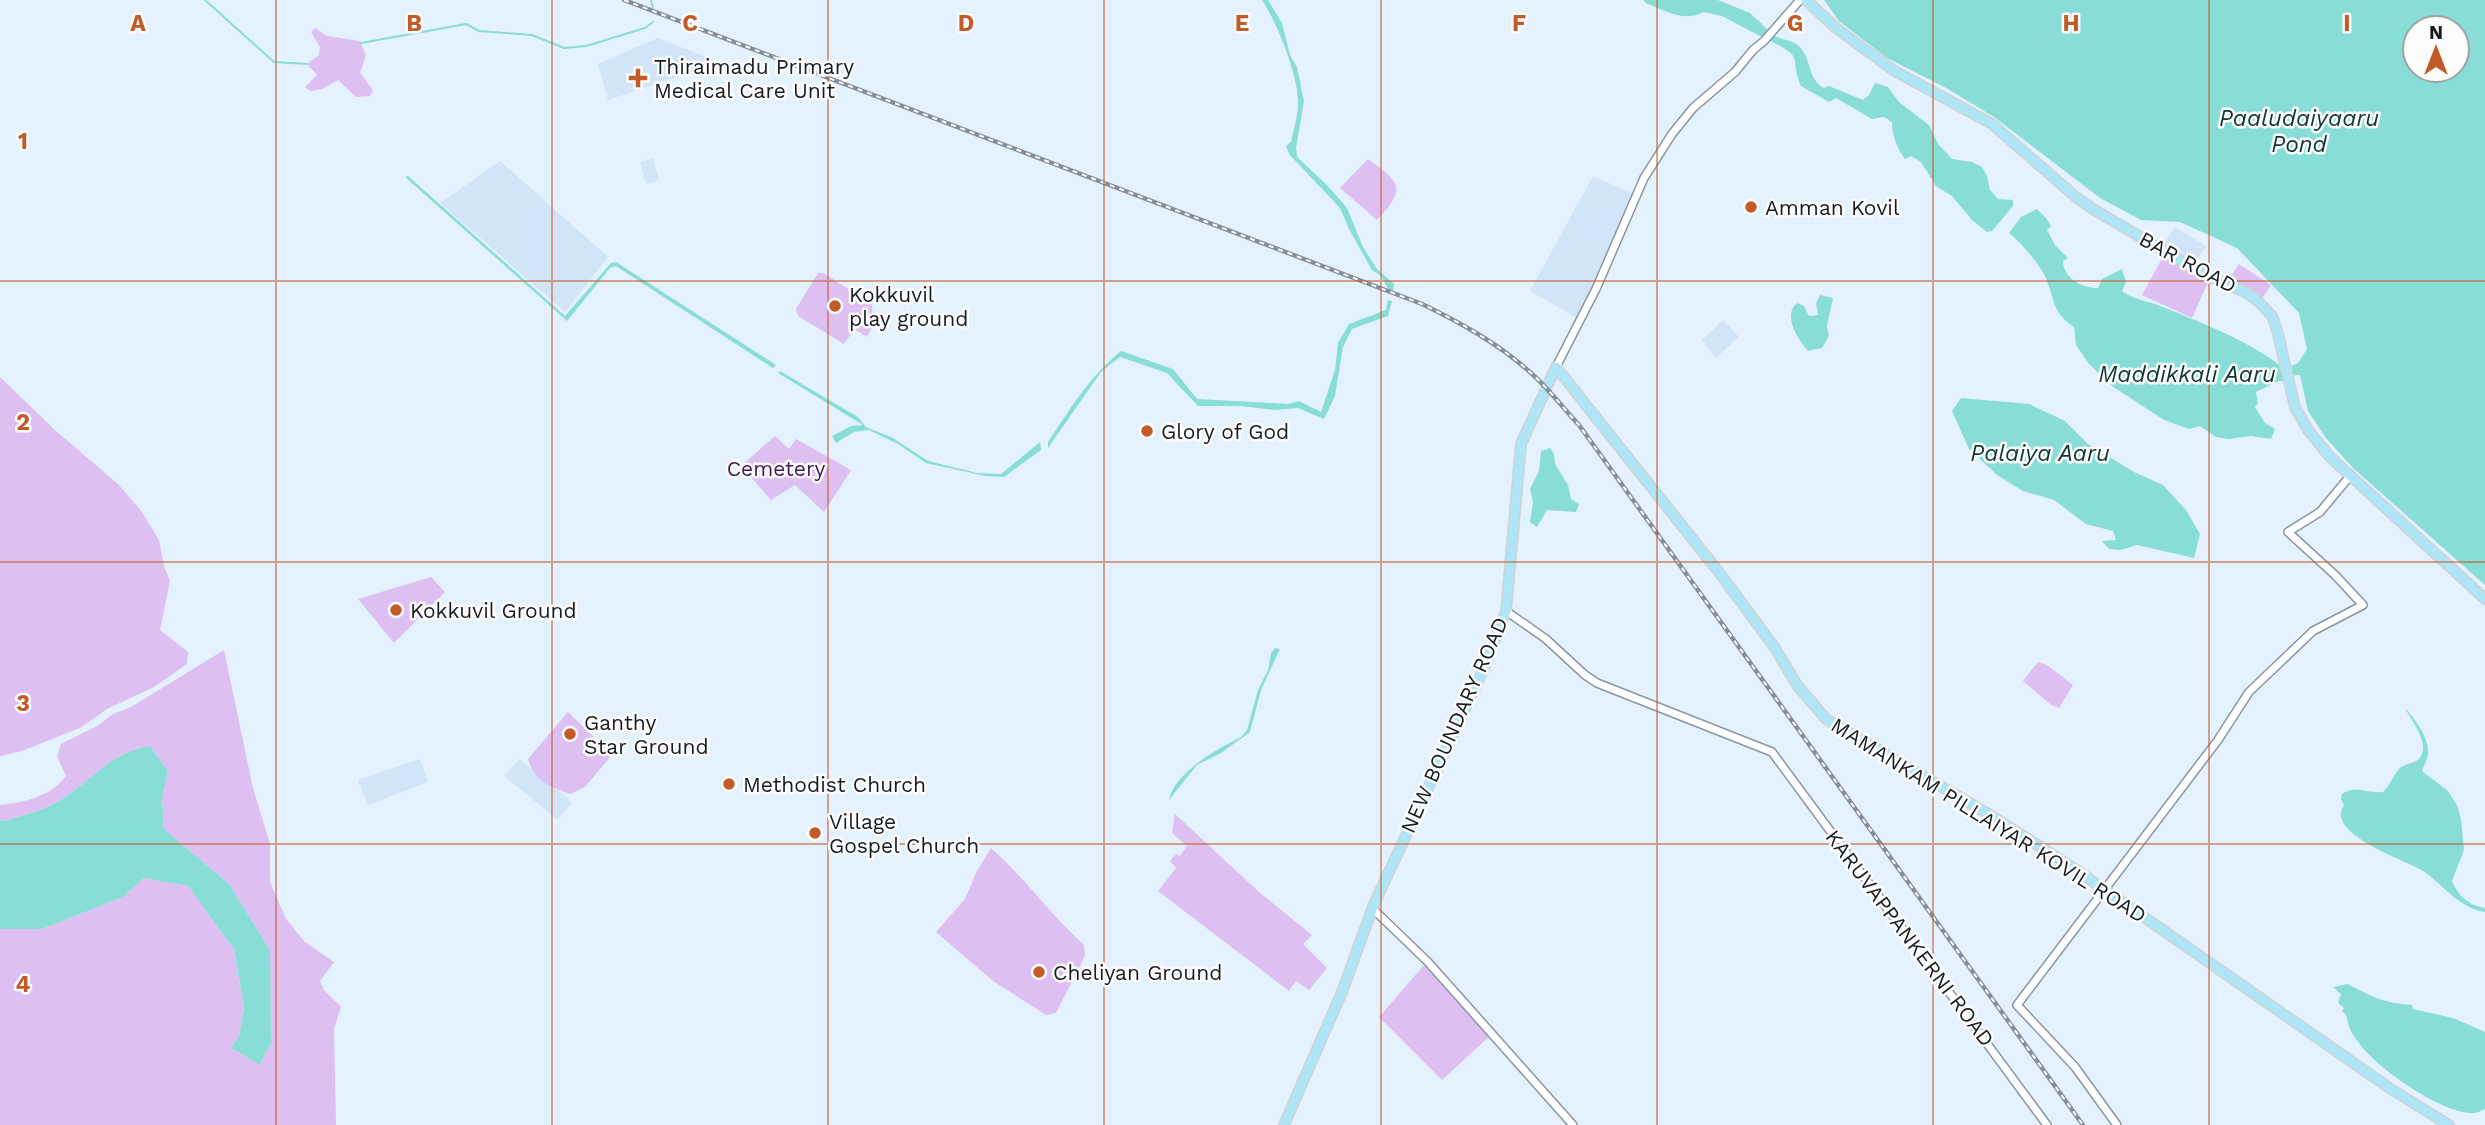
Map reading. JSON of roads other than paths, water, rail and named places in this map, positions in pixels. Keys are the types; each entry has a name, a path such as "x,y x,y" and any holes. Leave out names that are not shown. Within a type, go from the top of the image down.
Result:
{"main road":[{"name":"BAR ROAD","path":"1806,0 1836,28 1893,70 1992,124 2076,197 2203,274 2245,292 2259,302 2274,323 2295,407 2308,430 2330,457 2485,599"},
{"name":"NEW BOUNDARY ROAD","path":"1284,1125 1342,992 1373,909 1486,664 1506,611 1521,444 1556,367"},
{"name":"MAMANKAM PILLAIYAR KOVIL ROAD","path":"1556,367 1721,575 1775,648 1797,685 1826,719 1990,815 2103,889 2391,1089 2449,1125"}],"street":[{"name":"NEW BOUNDARY ROAD","path":"1556,367 1595,289 1644,178 1671,134 1693,108 1735,72 1800,0"},
{"path":"2117,1125 2075,1067 2017,1005 2218,740 2249,692 2313,631 2363,605 2288,532 2319,512 2350,476"},
{"name":"KARUVAPPANKERNI ROAD","path":"1506,611 1546,639 1585,676 1597,683 1772,752 2047,1125"},
{"path":"1373,909 1428,962 1573,1125"}],"water":[{"path":"1262,0 1268,0 1282,23 1290,55 1297,67 1304,101 1296,148 1297,157 1347,208 1363,247 1377,269 1394,284 1393,291 1388,289 1381,276 1372,270 1340,208 1289,154 1286,146 1291,142 1298,103 1294,74 1274,21"},
{"path":"1643,0 1718,0 1750,13 1768,30 1762,37 1722,16 1703,12 1682,16"},
{"name":"Paaludaiyaaru Pond","path":"1824,0 2485,0 2485,585 2353,468 2326,438 2308,411 2300,375 2291,376 2289,367 2298,363 2307,349 2299,313 2237,248 2180,222 2141,220 2100,198 1994,117 1948,89 1887,58 1839,21"},
{"path":"1773,35 1800,47 1817,83 1823,88 1829,86 1863,100 1875,83 1888,87 1899,102 1929,125 1938,144 1952,159 1972,162 1982,167 1990,190 1998,199 2013,200 2013,206 1992,231 1987,232 1972,220 1952,196 1936,186 1921,162 1911,156 1905,159 1896,142 1892,122 1884,117 1872,119 1836,98 1829,102 1801,86 1792,55 1769,40"},
{"path":"408,176 565,316 611,263 616,262 776,365 773,368 616,266 610,268 567,321 405,177"},
{"name":"Maddikkali Aaru","path":"2037,209 2051,226 2047,230 2055,245 2068,258 2063,261 2064,267 2074,281 2098,288 2102,279 2122,269 2126,282 2122,291 2126,294 2222,332 2281,366 2284,381 2256,392 2258,403 2255,407 2265,423 2275,429 2271,439 2251,436 2229,439 2216,437 2200,426 2189,429 2164,420 2112,386 2089,364 2076,345 2074,327 2057,310 2042,270 2009,233 2021,217"},
{"path":"1820,295 1833,298 1827,326 1829,336 1822,348 1808,351 1796,334 1791,314 1797,303 1804,306 1809,316 1818,315 1816,303"},
{"path":"1388,300 1392,301 1388,316 1352,329 1343,347 1335,396 1324,419 1298,408 1275,410 1241,406 1198,406 1167,373 1120,357 1101,372 1048,448 1048,442 1081,394 1100,371 1121,351 1173,369 1197,399 1288,404 1299,401 1321,412 1335,370 1338,343 1349,324 1386,310"},
{"path":"780,371 858,417 866,427 893,438 928,461 977,473 1001,474 1040,442 1041,450 1004,477 985,476 926,463 898,444 869,430 854,432 836,443 832,436 851,426 863,425 778,373"},
{"name":"Palaiya Aaru","path":"1961,398 2029,404 2065,421 2088,444 2134,472 2163,485 2186,510 2200,534 2194,558 2137,545 2121,550 2109,549 2102,541 2116,540 2113,531 2086,524 2054,500 2023,491 1997,475 1969,449 1952,411"},
{"path":"1550,448 1555,464 1568,485 1571,499 1579,504 1576,512 1547,510 1537,527 1530,522 1533,502 1530,489 1539,471 1541,451"},
{"path":"1275,648 1280,649 1261,690 1250,732 1221,753 1197,765 1169,800 1179,780 1188,771 1209,755 1241,737 1247,730 1258,690"},
{"path":"2405,708 2427,742 2428,755 2422,771 2448,791 2457,805 2461,819 2464,850 2452,881 2465,899 2485,908 2485,912 2467,906 2423,871 2356,836 2341,816 2344,805 2342,794 2352,790 2383,792 2399,769 2419,759 2422,739"},
{"path":"150,746 168,771 162,799 164,829 229,884 270,950 271,1043 260,1065 231,1048 239,1036 244,1008 234,949 188,886 144,878 123,897 42,929 0,929 0,820 5,821 51,805 122,755"},
{"path":"2348,984 2378,999 2412,1005 2413,1009 2453,1018 2485,1032 2485,1109 2475,1113 2446,1107 2412,1088 2367,1053 2350,1029 2347,1017 2342,1011 2344,1008 2338,1003 2341,994 2333,987"}],"waterway":[{"path":"205,0 274,62 307,64"},
{"path":"651,0 653,8"},
{"path":"361,43 466,24 479,31 532,35 564,48 586,46 645,28 653,22"}],"railway":[{"path":"624,0 1422,304 1479,335 1519,362 1544,385 1579,425 2083,1125"}],"place":[{"name":"Thiraimadu Primary Medical Care Unit","path":"638,78"},
{"name":"Amman Kovil","path":"1751,207"},
{"name":"Kokkuvil play ground","path":"835,306"},
{"name":"Glory of God","path":"1147,431"},
{"name":"Kokkuvil Ground","path":"396,610"},
{"name":"Ganthy Star Ground","path":"570,734"},
{"name":"Methodist Church","path":"729,784"},
{"name":"Village Gospel Church","path":"815,833"},
{"name":"Cheliyan Ground","path":"1039,972"}],"park label":[{"name":"Cemetery","path":"776,468"}]}
